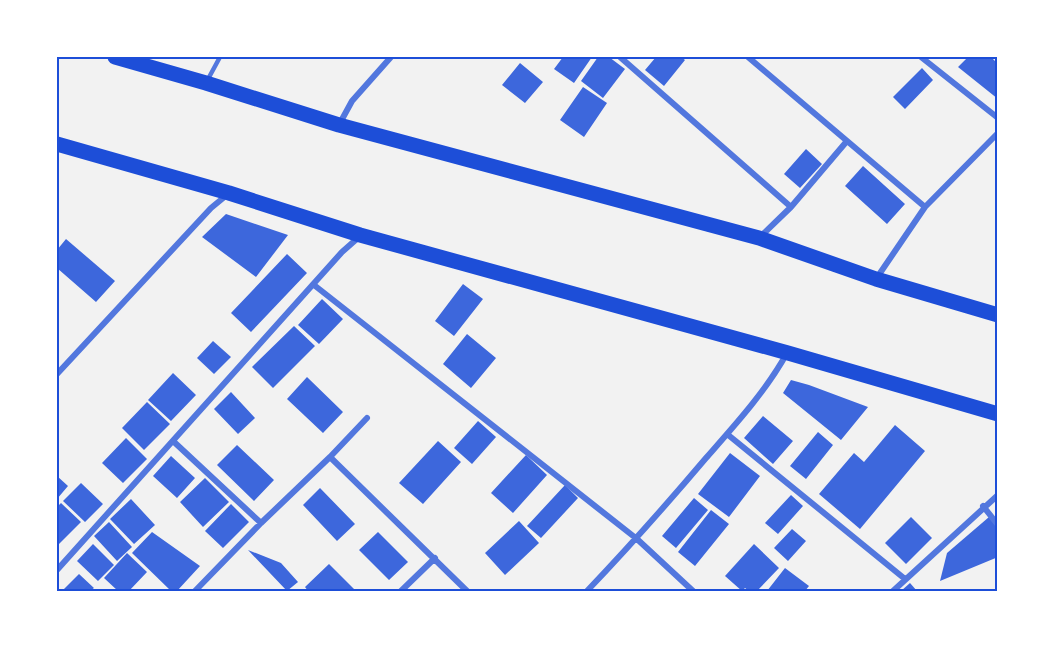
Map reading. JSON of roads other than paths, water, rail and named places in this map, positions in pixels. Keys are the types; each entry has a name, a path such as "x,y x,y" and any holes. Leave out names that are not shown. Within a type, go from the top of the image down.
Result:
{"main road":[{"path":"115,57 339,125 759,238 876,279 998,315"},
{"path":"57,144 229,193 360,235 788,352 998,414"}],"street":[{"path":"339,125 352,101 391,57"},
{"path":"620,57 791,207"},
{"path":"748,57 925,207"},
{"path":"921,57 998,118"},
{"path":"876,279 925,207 998,134"},
{"path":"759,238 791,207 847,141"},
{"path":"57,374 212,208 229,193"},
{"path":"57,570 342,252 360,235"},
{"path":"314,285 637,539 693,591"},
{"path":"587,591 637,539 727,434 779,368 788,352"},
{"path":"195,591 330,457 367,417"},
{"path":"727,434 905,579"},
{"path":"173,441 261,523"},
{"path":"330,457 467,591"},
{"path":"893,591 983,506 998,495"},
{"path":"983,506 998,525"},
{"path":"400,591 435,558"}],"lane":[{"path":"206,83 220,57"}]}
